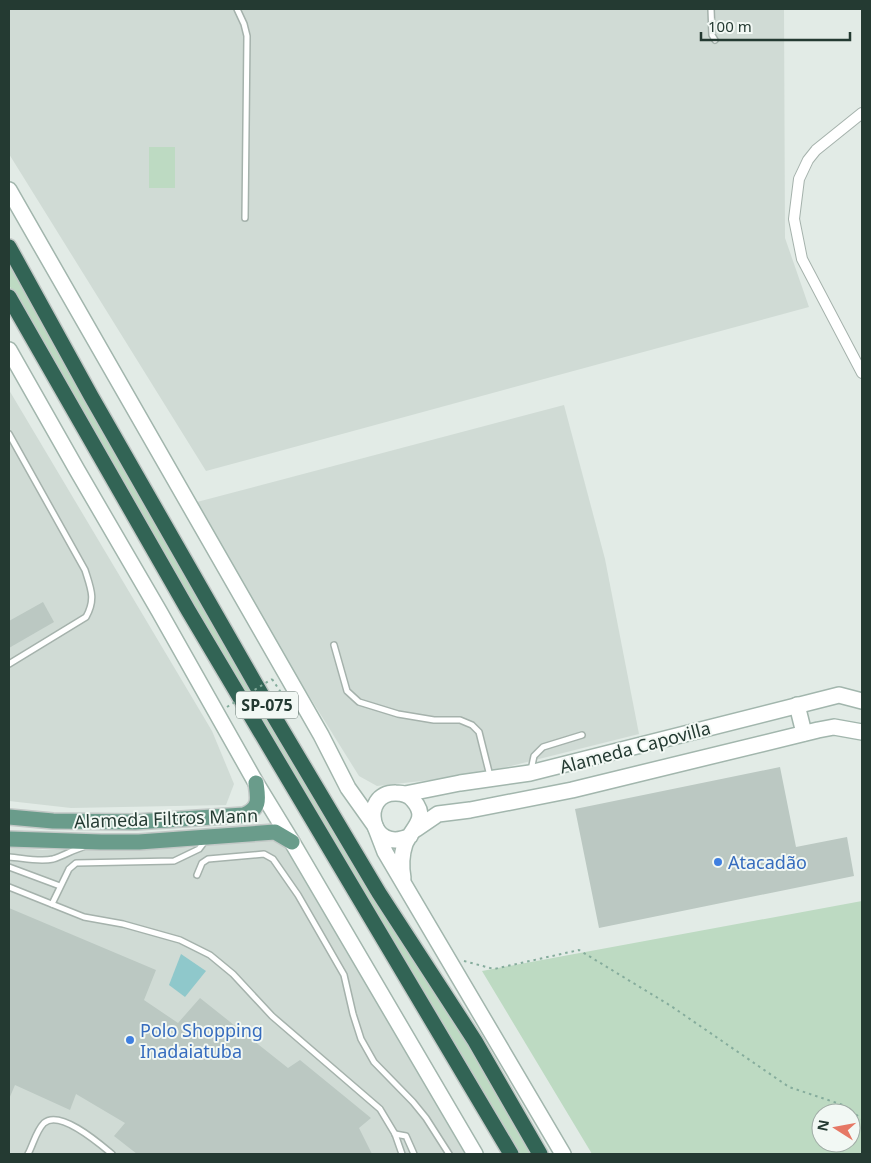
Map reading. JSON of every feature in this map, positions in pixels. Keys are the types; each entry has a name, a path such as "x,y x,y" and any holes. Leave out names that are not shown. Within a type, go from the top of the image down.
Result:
{"highway":[{"name":"SP-075","path":"9,247 96,405 272,713 378,893 475,1041 540,1154"},
{"name":"SP-075","path":"9,297 192,619 510,1154"}],"main road":[{"path":"9,190 316,727 348,788 378,832 390,839 403,839 413,832"},
{"path":"9,350 256,783 475,1154"},
{"name":"Alameda Capovilla","path":"405,794 460,783 530,774 839,695 862,701"},
{"path":"797,705 804,733"},
{"name":"Alameda Capovilla","path":"413,832 438,814 470,810 572,790 632,774 834,727 862,732"},
{"path":"626,749 632,774"},
{"name":"Alameda Filtros Mann","path":"9,817 54,821 135,822 244,814 251,812 256,806 258,799 256,783"},
{"path":"348,788 371,796 392,793 405,794 411,798 418,809 420,816 402,855 401,869 404,885"},
{"path":"386,795 380,799 373,812 375,826 384,852 563,1154"},
{"path":"135,822 139,842"},
{"name":"Alameda Filtros Mann","path":"9,839 139,842 275,832 292,842"}],"street":[{"path":"862,112 816,150 808,160 799,179 794,219 802,260 862,373"}],"lane":[{"path":"237,9 247,36 245,218"},
{"path":"712,9 712,35 715,40"},
{"path":"9,434 86,570 92,594 91,608 86,617 9,664"},
{"path":"334,646 348,691 359,702 398,714 434,720 460,720 472,725 479,732 490,779"},
{"path":"530,774 534,756 543,747 582,734"},
{"path":"52,904 69,868 76,863 174,860 199,849 207,838"},
{"path":"9,857 54,859 70,850 101,842"},
{"path":"197,875 202,863 208,859 264,854 273,859 298,895 344,975 361,1039 374,1062 417,1107 448,1154"},
{"path":"9,867 60,886"},
{"path":"9,887 84,917 123,924 180,940 210,955 233,974 272,1016 380,1109 395,1134 402,1154"},
{"path":"28,1154 42,1126 48,1121 53,1120 72,1126 87,1134 112,1154"},
{"path":"395,1134 406,1136 414,1154"}],"path":[{"path":"227,706 272,679"},
{"path":"447,957 494,969 579,950 671,1006 788,1087 843,1105 862,1119"}],"shaded area":[{"path":"9,9 784,9 785,238 809,307 206,471 9,154"},
{"path":"9,390 212,731 234,784 226,805 71,808 9,801"},
{"path":"564,405 605,559 639,734 475,775 377,786 359,776 276,643 197,502"},
{"path":"274,841 287,848 465,1154 9,1154 9,847 43,850 185,848"}],"green space":[{"path":"149,147 175,147 175,188 149,188"},
{"path":"9,261 532,1154 519,1154 230,674 9,285"},
{"path":"862,901 862,1154 592,1154 482,971"}],"water":[{"path":"181,954 206,971 185,997 169,985"}],"building":[{"path":"43,602 54,622 9,648 9,621"},
{"name":"Atacadão","path":"780,767 796,847 847,837 854,876 599,928 575,809"},
{"name":"Polo Shopping Inadaiatuba","path":"9,908 156,970 144,1000 178,1023 200,998 288,1068 300,1060 371,1118 359,1128 372,1154 137,1154 114,1136 125,1123 76,1094 70,1110 15,1085 9,1099"}],"place":[{"name":"Atacadão","path":"718,862"},
{"name":"Polo Shopping Inadaiatuba","path":"130,1040"}]}
